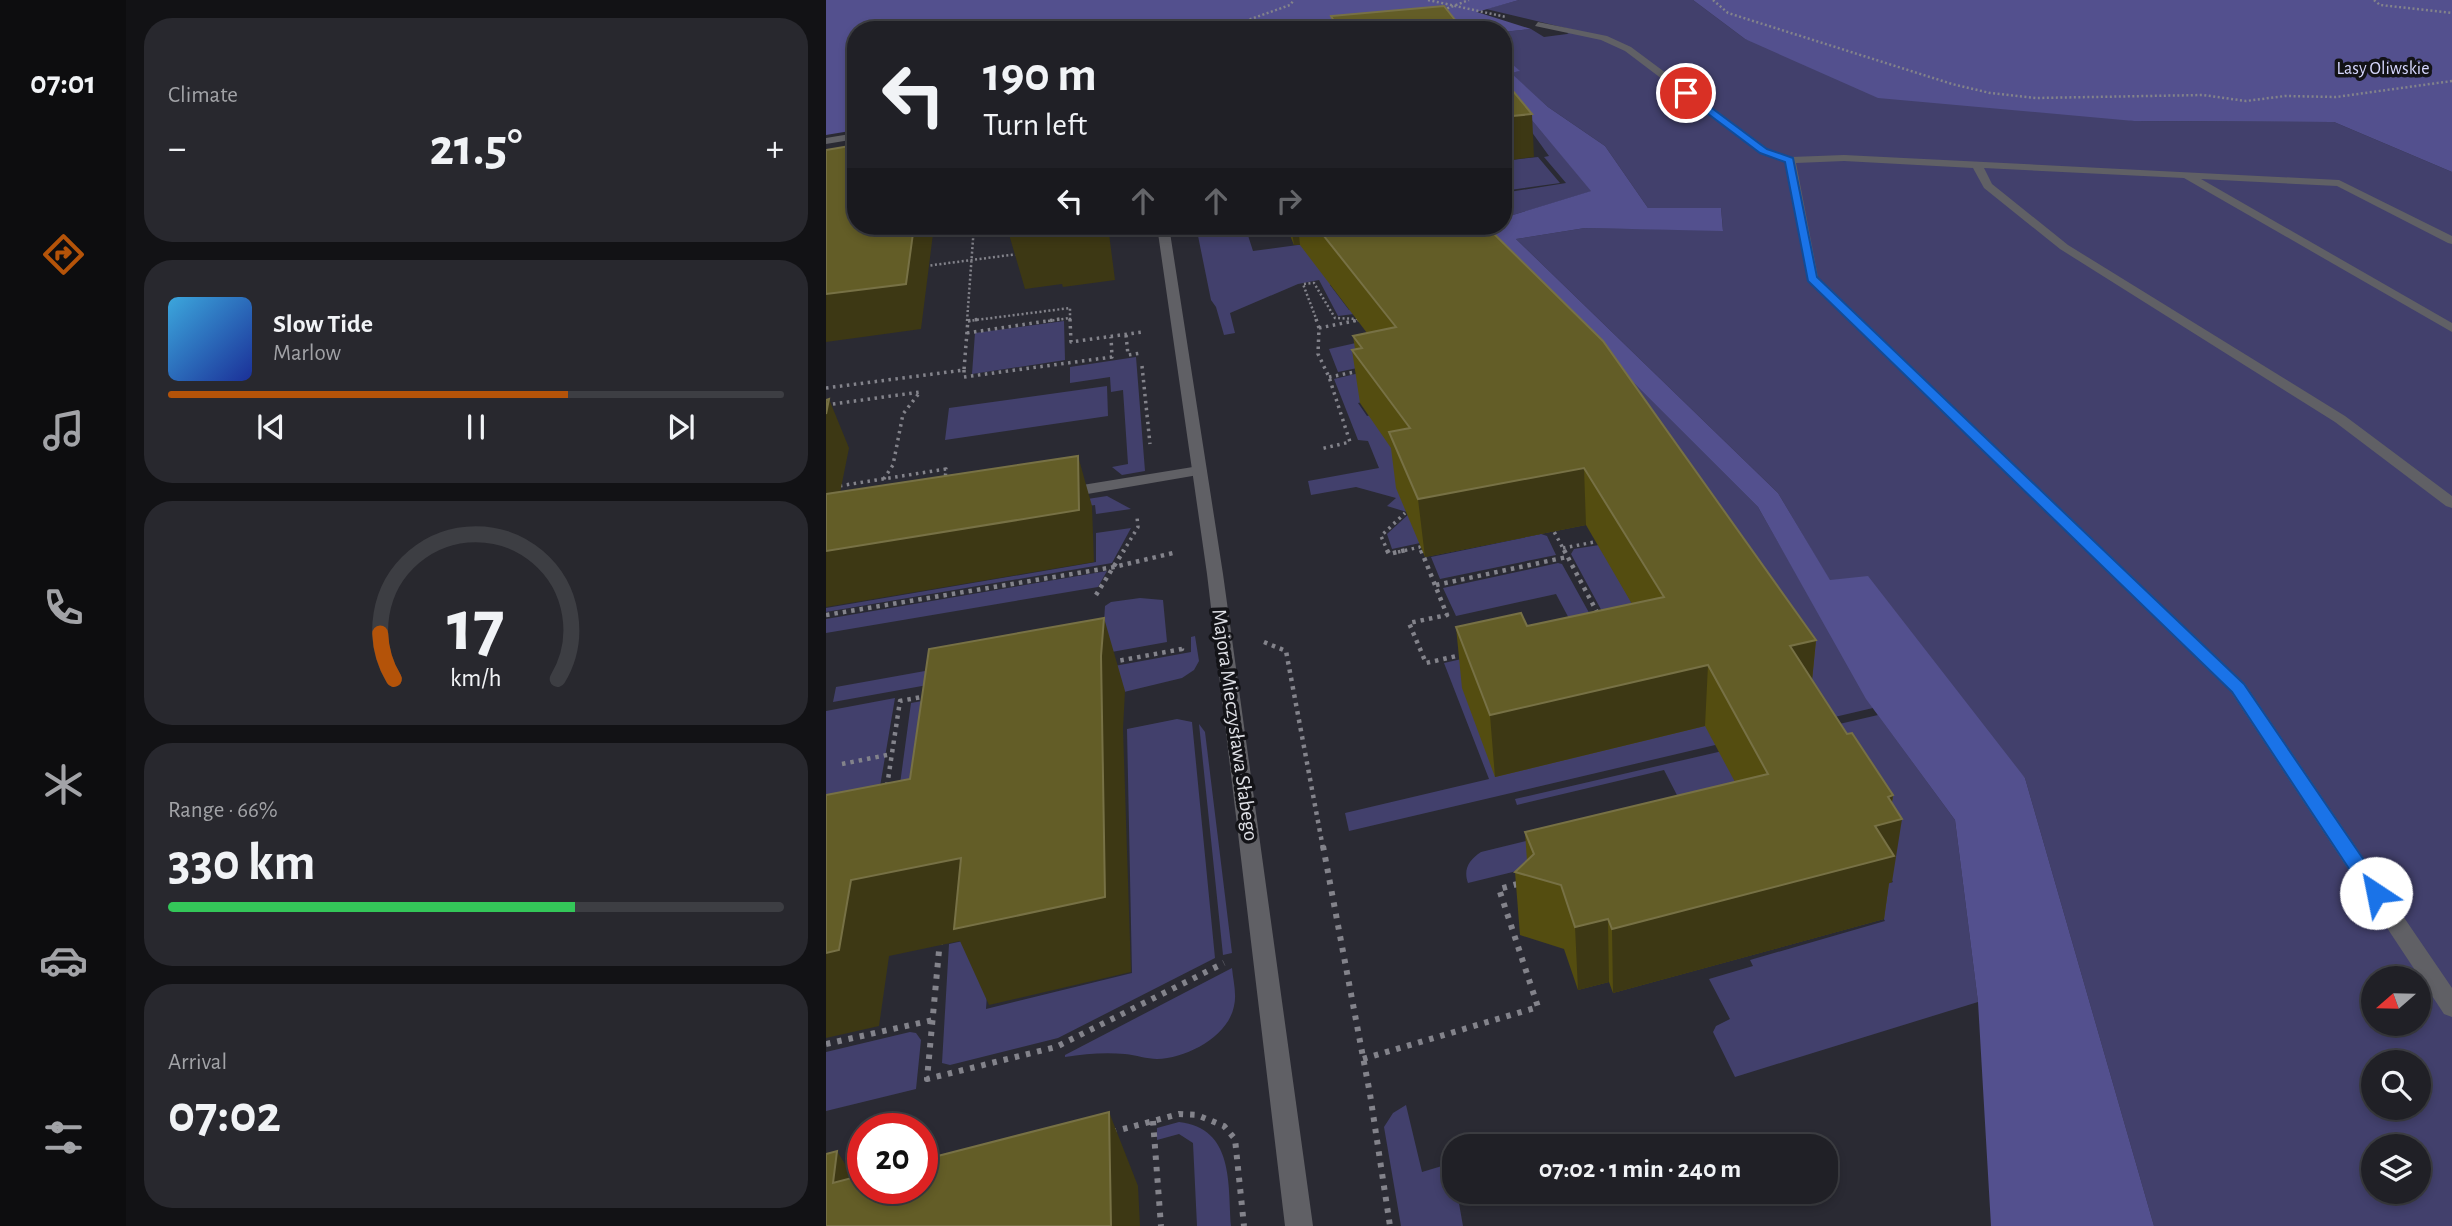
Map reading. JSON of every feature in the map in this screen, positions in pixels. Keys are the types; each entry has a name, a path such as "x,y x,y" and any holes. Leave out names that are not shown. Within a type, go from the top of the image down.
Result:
{"street":[{"path":"1538,24 1604,38 1628,49 1764,151 1790,160 1844,158 2339,183 2452,241"},
{"path":"826,141 847,138"},
{"path":"1790,160 1812,278 2238,688 2452,1007"},
{"path":"1977,165 1987,186 2064,247 2340,419 2452,503"},
{"path":"2186,174 2452,328"},
{"name":"Majora Mieczysława Słabego","path":"1164,235 1231,693 1300,1226"},
{"path":"1047,496 1199,471"}],"path":[{"path":"1250,21 1290,5 1294,0"},
{"path":"1428,0 1457,4 1538,24"},
{"path":"1434,13 1469,0"},
{"path":"1713,0 1728,13 1952,84 1990,93 2083,99 2203,95 2246,101 2285,96 2336,97 2452,81"},
{"path":"2374,0 2380,5 2452,13"},
{"path":"973,235 964,377 1112,357 1111,337"},
{"path":"917,267 1026,253"},
{"path":"1319,328 1361,319 1335,318 1314,283 1303,284 1319,328 1318,354 1329,377 1350,442 1320,449"},
{"path":"968,321 1070,307 1071,342 1137,333"},
{"path":"967,332 1070,318"},
{"path":"1126,335 1128,355 1141,353"},
{"path":"1329,377 1370,369"},
{"path":"826,388 964,370"},
{"path":"826,405 920,392 903,414 893,465 883,480"},
{"path":"826,488 946,469 943,491"},
{"path":"1405,513 1381,536 1389,554 1420,547 1447,615 1409,623 1426,663 1466,654"},
{"path":"1096,595 1138,527 1137,517"},
{"path":"1541,530 1551,526 1603,624"},
{"path":"1563,548 1602,540"},
{"path":"1423,554 1435,551"},
{"path":"826,615 1114,567 1174,553"},
{"path":"1436,585 1567,558"},
{"path":"1101,664 1182,649 1180,635"},
{"path":"886,791 900,701 940,693"},
{"path":"842,764 892,754"},
{"path":"1363,1059 1538,1007 1499,889 1524,883"},
{"path":"931,936 941,934 927,1079 1056,1047 1233,959"},
{"path":"1514,937 1524,935"},
{"path":"826,1044 933,1020"},
{"path":"1102,1135 1179,1114 1197,1115 1224,1126 1235,1139 1244,1226"},
{"path":"1153,1121 1161,1226"}],"shaded area":[{"path":"1519,0 1693,0 1745,39 2134,121 2334,122 2452,172 2452,1226 2154,1226 2025,778 1830,581 1778,493 1516,239 1585,228 1723,230 1721,208 1648,208 1605,146 1548,107 1512,75 1519,71 1512,64 1512,31 1531,29 1544,37 1567,34 1574,30 1486,9"},
{"path":"1512,100 1592,191 1512,215 1512,192 1566,183 1544,157 1549,156 1512,105"},
{"path":"1538,157 1560,183 1512,190 1512,160"},
{"path":"1198,235 1248,235 1253,251 1371,235 1487,235 1758,507 1873,708 1349,831 1345,813 1489,779 1444,663 1554,638 1559,640 1576,675 1487,696 1514,766 1810,699 1661,479 1648,481 1635,460 1488,488 1483,479 1420,491 1439,539 1392,549 1387,534 1410,513 1387,506 1396,498 1356,487 1311,495 1308,481 1379,468 1368,441 1358,440 1334,379 1368,371 1377,384 1359,389 1367,401 1358,403 1367,416 1376,414 1385,426 1440,413 1437,408 1507,391 1513,398 1549,389 1553,393 1582,388 1574,379 1588,375 1550,334 1535,337 1517,318 1526,315 1507,295 1497,297 1483,282 1495,279 1483,267 1470,269 1460,259 1374,277 1371,273 1336,279 1330,285 1349,310 1391,301 1395,306 1394,309 1338,316 1319,280 1298,284 1230,313 1235,333 1224,335 1216,307 1211,300"},
{"path":"1064,321 1065,360 972,374 975,333"},
{"path":"1396,334 1430,353 1338,372 1329,349"},
{"path":"1136,357 1145,471 1122,475 1112,467 1128,464 1123,390 1111,392 1110,377 1070,383 1070,367"},
{"path":"1107,386 1108,416 945,440 949,408"},
{"path":"1107,496 1131,509 1096,514 1095,505 1030,515 1029,508"},
{"path":"1131,528 1112,563 826,612 826,608 1096,562 1096,533"},
{"path":"1541,534 1547,536 1556,555 1440,579 1431,557"},
{"path":"1599,545 1637,612 1605,617 1571,554 1574,549"},
{"path":"1562,564 1592,618 1573,626 1556,594 1456,616 1443,588"},
{"path":"1107,571 1098,587 826,633 826,619"},
{"path":"1140,598 1163,600 1167,642 833,702 836,687 1103,639 1105,606 1111,602"},
{"path":"1195,636 1199,661 1194,670 1182,678 1124,692 922,771 897,806 911,703 1191,652 1191,637"},
{"path":"895,698 874,822 826,874 826,711"},
{"path":"1878,715 1955,820 1978,1002 1735,1077 1713,1032 1716,1026 1730,1019 1709,979 1753,966 1750,960 1885,921 1867,891 1893,882 1880,860 1693,826 1664,770 1517,805 1515,799"},
{"path":"1177,719 1192,722 1215,958 1058,1038 950,1065 942,1063 949,944 991,935 986,1009 1132,973 1127,729"},
{"path":"1199,724 1205,732 1232,953 1223,955"},
{"path":"1612,820 1639,841 1468,883 1468,865 1481,852"},
{"path":"1232,968 1235,997 1230,1017 1215,1036 1193,1050 1157,1059 1110,1053 1065,1057 1065,1055"},
{"path":"910,1032 916,1033 921,1040 916,1089 826,1111 826,1052"},
{"path":"1406,1105 1422,1172 1442,1166 1442,1204 1459,1204 1463,1226 1401,1226 1384,1127 1393,1113"},
{"path":"1179,1122 1197,1126 1219,1146 1228,1176 1231,1226 1197,1226 1193,1143 1179,1134 1157,1140 1157,1128"}],"green space":[{"path":"826,0 1519,0 1477,12 1506,21 847,21 847,132 826,135"},
{"name":"Lasy Oliwskie","path":"1693,0 2452,0 2452,172 2334,122 2134,121 1878,98 1745,39"},
{"path":"1512,23 1531,29 1512,31"},
{"path":"1512,64 1520,71 1512,73"},
{"path":"1512,74 1548,107 1605,146 1648,208 1721,208 1723,231 1585,228 1516,239 1778,493 1830,580 1868,576 2025,778 2154,1226 1991,1226 1978,1002 1955,820 1866,699 1758,507 1486,235 1512,235 1512,215 1591,191 1512,100"}],"building":[{"path":"1444,6 1456,21 1334,21 1331,16"},
{"path":"1512,90 1532,114 1512,116"},
{"path":"847,146 847,235 913,235 906,284 826,294 826,150"},
{"path":"1323,235 1495,235 1603,341 1816,640 1790,646 1847,734 1852,733 1893,795 1888,797 1902,819 1875,826 1894,856 1612,929 1608,919 1575,927 1561,885 1515,872 1534,854 1525,832 1768,774 1708,665 1490,715 1456,627 1521,613 1527,626 1664,597 1584,468 1418,499 1389,432 1410,428 1352,350 1362,348 1353,336 1396,327"},
{"path":"1078,456 1079,510 826,551 826,494"},
{"path":"1104,618 1101,656 1105,897 954,929 961,858 851,880 839,950 826,953 826,795 910,779 929,649"},
{"path":"1109,1112 1111,1226 826,1226 826,1154 837,1151 833,1183 847,1179 847,1204 938,1204 938,1156"}],"route":[{"path":"1686,93 1764,151 1790,160 1812,278 2238,688 2376,893"}]}
